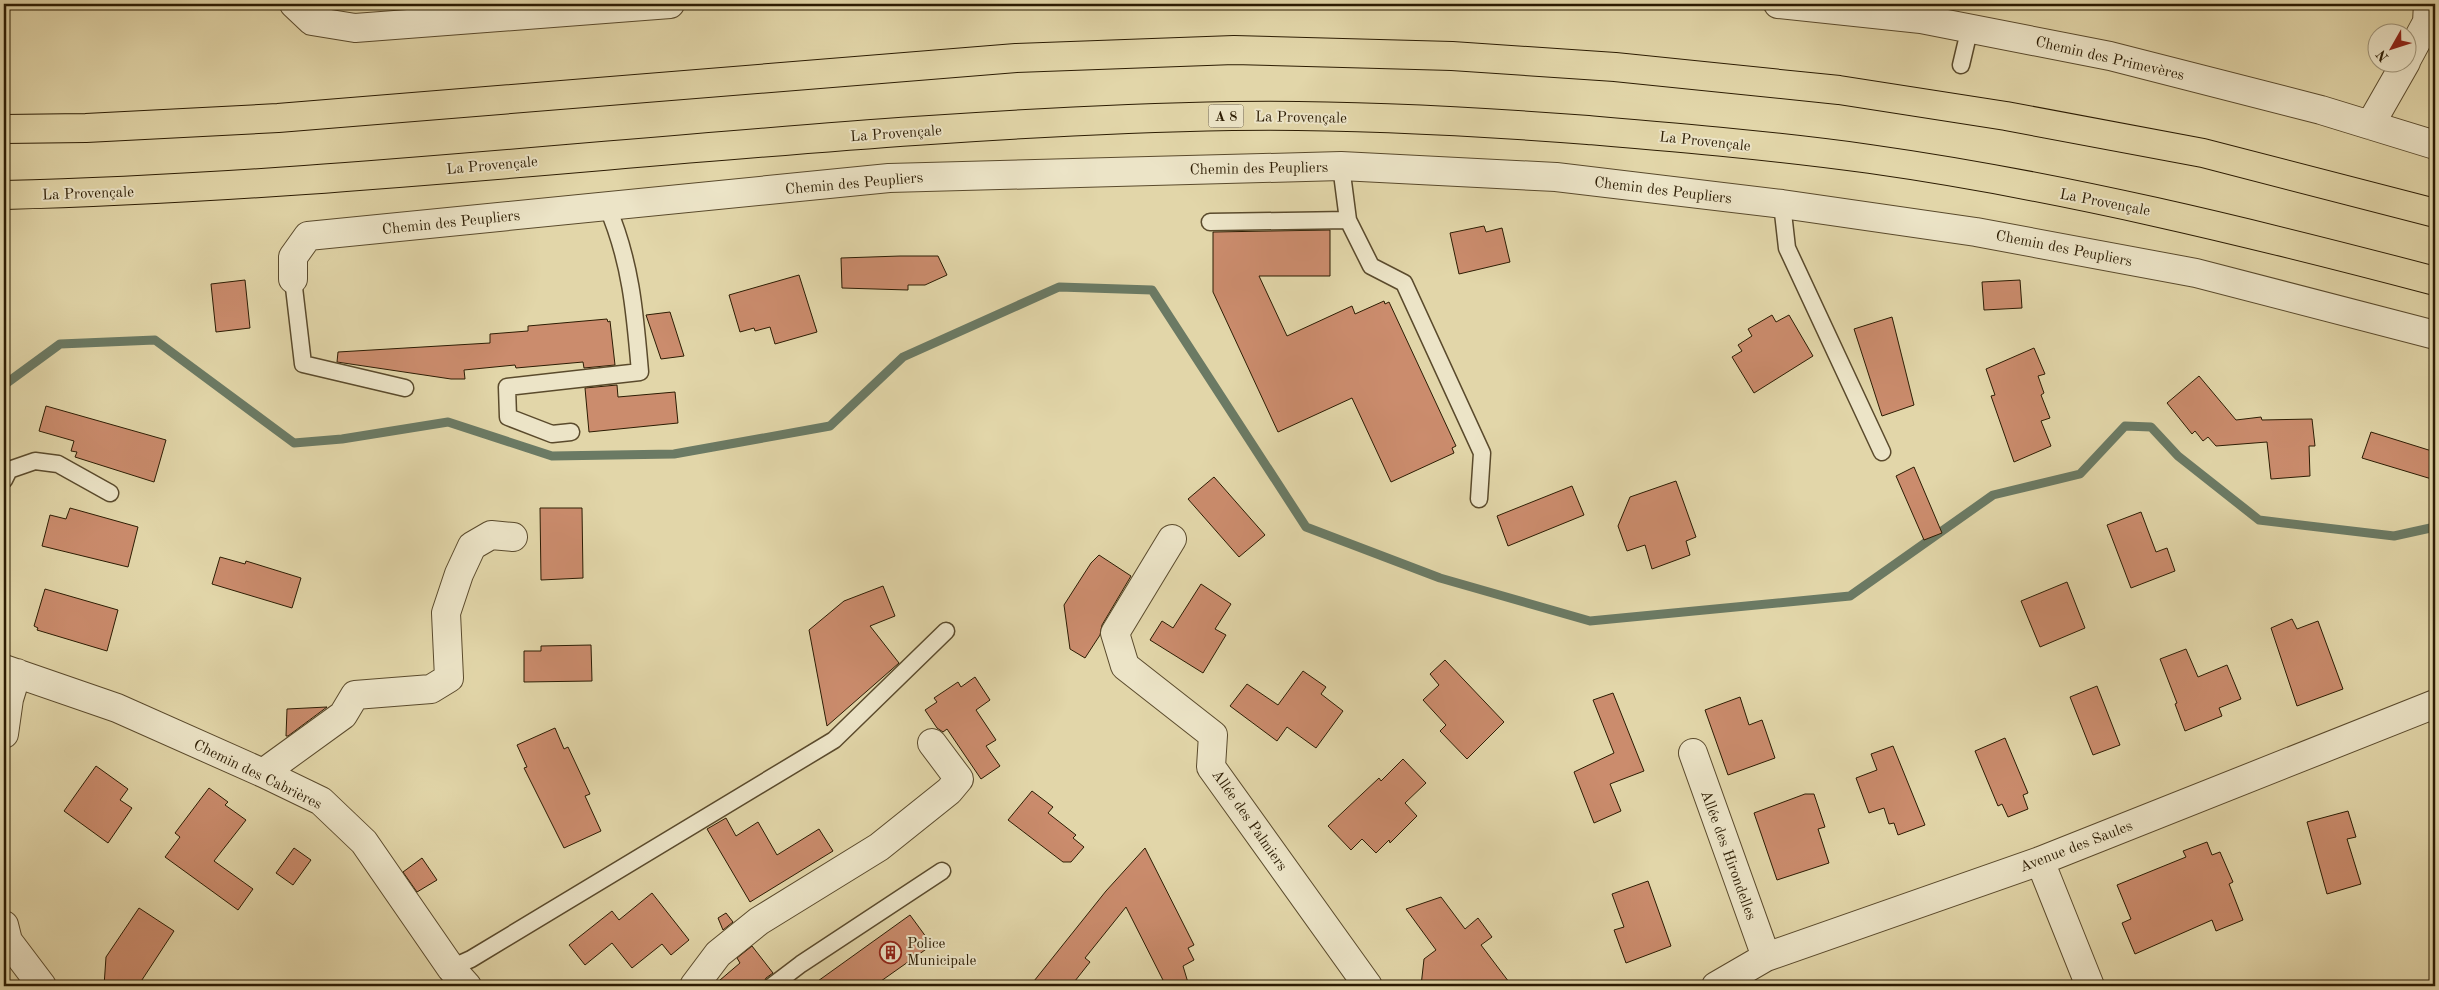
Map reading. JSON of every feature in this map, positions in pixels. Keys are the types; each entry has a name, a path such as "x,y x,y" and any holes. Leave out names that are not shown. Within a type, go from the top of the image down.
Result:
{"highway":[{"path":"4,129 86,128 278,118 1016,58 1234,50 1452,56 1615,67 1839,90 1996,114 2204,153 2435,213"},
{"name":"La Provençale","path":"4,195 101,193 292,181 745,144 1015,125 1236,116 1463,120 1658,136 1878,160 1989,179 2145,210 2302,246 2435,281"}],"street":[{"path":"294,4 312,21 355,28 670,4"},
{"name":"Chemin des Primevères","path":"1778,4 1921,19 1970,27 2110,56 2435,144"},
{"path":"2416,43 2427,22 2428,4"},
{"path":"2370,125 2400,72"},
{"name":"Chemin des Peupliers","path":"293,279 293,257 308,236 889,178 1341,166 1556,177 1782,204 1926,215 1976,232 2196,274 2435,335"},
{"path":"263,773 343,715 355,695 431,689 449,678 446,613 459,574 472,546 491,536 513,537"},
{"name":"Allée des Palmiers","path":"1172,539 1115,633 1125,666 1213,735 1211,767 1368,986"},
{"path":"4,734 9,698 10,671"},
{"name":"Chemin des Cabrières","path":"10,671 117,708 321,801 364,842 459,977"},
{"name":"Avenue des Saules","path":"1716,986 1766,957 2040,861 2435,704"},
{"path":"694,986 718,954 759,922 879,847 950,791 959,780 932,743"},
{"name":"Allée des Hirondelles","path":"1693,753 1766,957"},
{"path":"2040,861 2090,986"},
{"path":"4,925 8,941 42,986"}],"lane":[{"path":"1961,65 1970,27"},
{"path":"1341,166 1348,220 1371,266 1404,283 1482,453 1479,500"},
{"path":"1782,204 1787,248 1882,452"},
{"path":"571,432 552,434 508,417 507,387 640,372 634,296 618,232 607,206"},
{"path":"1210,222 1348,220"},
{"name":"Chemin des Peupliers","path":"293,279 302,364 405,388"},
{"path":"4,480 9,470 35,462 58,464 110,493"},
{"path":"459,977 471,959 834,740 946,631"},
{"path":"772,986 801,964 942,871"}],"building":[{"path":"1484,226 1486,232 1502,228 1510,262 1459,274 1450,233"},
{"path":"1330,230 1330,276 1259,276 1287,336 1352,306 1355,314 1384,301 1385,304 1389,302 1456,446 1452,448 1454,453 1391,482 1352,398 1278,432 1213,292 1213,232"},
{"path":"938,256 947,275 925,285 908,285 908,290 842,288 841,258"},
{"path":"799,275 817,332 775,344 770,327 755,331 754,328 740,332 729,295"},
{"path":"245,280 250,328 216,332 211,284"},
{"path":"2020,280 2022,308 1984,310 1982,282"},
{"path":"670,312 684,356 661,359 646,315"},
{"path":"1772,315 1776,322 1789,315 1813,356 1754,393 1732,357 1742,351 1738,345 1752,336 1748,329"},
{"path":"1892,317 1914,405 1882,416 1854,329"},
{"path":"607,319 608,322 610,321 615,365 584,368 583,362 516,368 515,365 464,370 465,379 451,379 337,362 338,352 490,343 490,334 528,331 528,326"},
{"path":"2034,348 2045,374 2038,376 2044,393 2041,395 2050,418 2041,421 2051,446 2014,462 1991,396 1995,395 1986,369"},
{"path":"2199,376 2236,420 2261,417 2262,420 2312,419 2315,446 2309,446 2310,476 2271,479 2267,442 2216,446 2208,437 2203,441 2195,431 2192,434 2167,403"},
{"path":"617,385 618,397 675,392 678,423 589,432 585,388"},
{"path":"46,406 166,440 154,482 75,457 77,452 71,451 74,441 39,431"},
{"path":"2371,432 2435,452 2435,480 2362,458"},
{"path":"1914,467 1942,533 1924,540 1896,476"},
{"path":"1214,477 1265,535 1239,557 1188,499"},
{"path":"1676,481 1696,537 1686,541 1690,555 1652,569 1645,545 1627,551 1618,526 1630,497"},
{"path":"1572,486 1584,515 1508,546 1497,516"},
{"path":"70,508 138,527 128,567 42,546 50,515 66,519"},
{"path":"540,508 582,508 583,578 541,580"},
{"path":"2141,512 2156,552 2167,548 2175,571 2131,588 2107,525"},
{"path":"1099,555 1131,576 1102,625 1100,635 1085,658 1070,649 1064,605 1091,563"},
{"path":"220,557 245,564 246,561 301,578 292,608 212,584"},
{"path":"2067,582 2085,628 2040,647 2021,601"},
{"path":"1201,584 1231,604 1215,629 1226,635 1203,673 1150,640 1162,621 1173,628"},
{"path":"883,586 895,616 870,626 899,663 827,726 809,630 844,601"},
{"path":"45,589 118,610 107,651 37,630 38,628 34,626"},
{"path":"2292,619 2297,629 2318,621 2343,689 2297,706 2271,628"},
{"path":"591,645 592,681 524,682 524,651 541,651 541,646"},
{"path":"2186,649 2198,677 2227,665 2241,699 2219,708 2222,716 2185,731 2175,704 2177,703 2160,659"},
{"path":"1445,660 1504,722 1467,759 1440,731 1446,725 1423,700 1439,685 1430,674"},
{"path":"1303,671 1326,687 1321,694 1343,711 1316,748 1287,727 1277,741 1230,706 1247,684 1278,705"},
{"path":"975,677 990,700 976,710 996,740 986,746 1000,766 981,779 947,729 943,732 937,728 925,710 937,702 934,698 958,682 961,687"},
{"path":"2097,686 2120,745 2093,755 2070,697"},
{"path":"1613,693 1644,771 1610,784 1621,811 1594,823 1574,772 1614,753 1593,700"},
{"path":"1740,697 1749,725 1762,720 1775,758 1728,775 1705,710"},
{"path":"327,707 288,736 286,736 287,709"},
{"path":"555,728 564,749 568,747 590,794 585,796 601,831 564,848 524,768 527,767 517,745"},
{"path":"2005,738 2028,793 2023,795 2028,809 2008,817 2002,804 1998,806 1975,751"},
{"path":"1893,746 1925,825 1898,835 1894,823 1889,824 1884,808 1869,813 1856,778 1877,770 1871,754"},
{"path":"1403,759 1426,783 1405,803 1417,816 1390,843 1389,840 1376,853 1362,839 1351,850 1328,826 1379,778 1381,781"},
{"path":"96,766 128,789 120,800 132,808 108,843 64,811"},
{"path":"209,788 228,802 225,805 246,820 214,861 253,889 238,910 165,857 180,837 175,833"},
{"path":"1032,791 1053,807 1048,813 1076,835 1073,838 1084,847 1071,862 1063,862 1008,820"},
{"path":"1805,794 1814,794 1825,827 1818,829 1829,863 1777,880 1754,813"},
{"path":"2348,811 2356,837 2347,839 2361,884 2327,894 2307,822"},
{"path":"726,818 736,836 758,822 777,855 819,829 833,851 750,902 707,829"},
{"path":"2207,842 2212,855 2220,852 2233,882 2229,884 2243,920 2216,931 2212,920 2135,954 2122,923 2131,919 2117,885 2186,857 2183,851"},
{"path":"294,848 311,860 293,885 276,873"},
{"path":"1145,848 1194,945 1188,948 1194,960 1183,966 1189,986 1166,986 1126,907 1085,958 1090,962 1071,986 1030,986 1106,891"},
{"path":"422,858 437,880 417,892 403,872"},
{"path":"1648,881 1671,946 1626,963 1614,930 1624,927 1612,894"},
{"path":"652,893 689,940 671,955 662,944 632,968 612,943 585,965 569,945 612,911 619,920"},
{"path":"1441,897 1465,929 1478,918 1492,937 1481,945 1512,986 1421,986 1424,959 1436,950 1406,909"},
{"path":"139,908 174,931 138,986 104,986 106,957"},
{"path":"726,913 733,922 723,930 718,918"},
{"name":"Police Municipale","path":"910,915 932,945 874,986 811,986"},
{"path":"752,946 773,973 766,978 762,986 713,986 740,963 737,958"}],"waterway":[{"path":"4,385 60,344 155,340 294,443 342,439 448,422 552,456 674,454 830,426 903,357 1059,287 1152,290 1306,527 1440,578 1590,621 1850,596 1993,495 2080,474 2125,426 2151,427 2178,456 2259,520 2394,536 2435,527"}],"place":[{"name":"Police Municipale","path":"891,952"}]}
